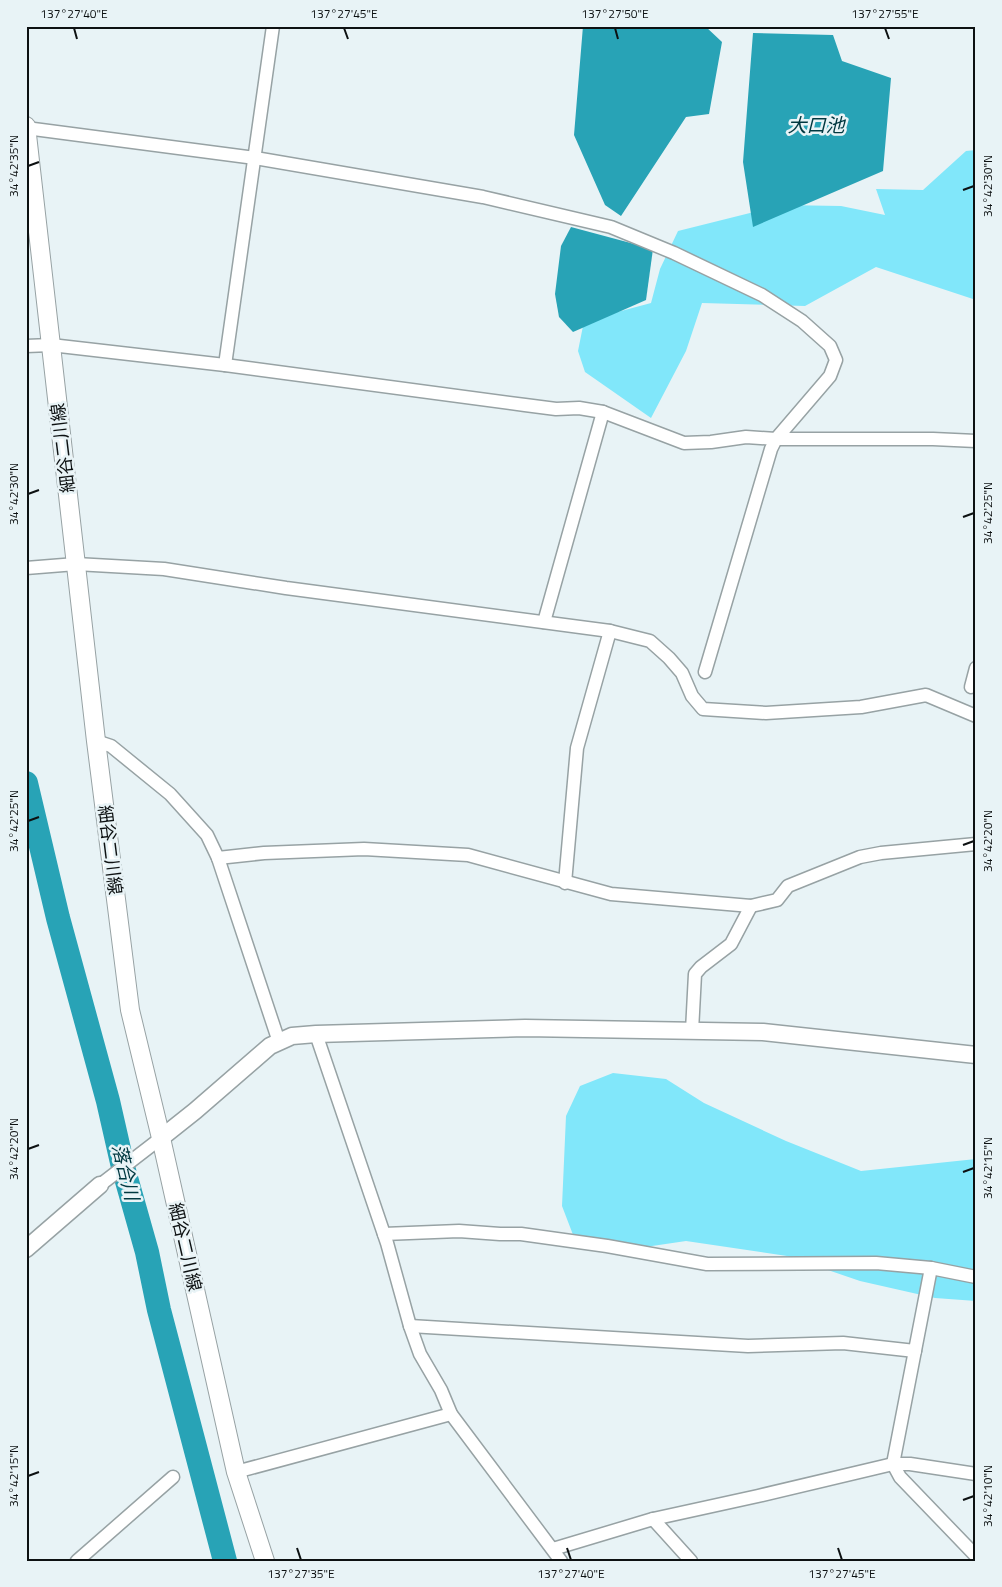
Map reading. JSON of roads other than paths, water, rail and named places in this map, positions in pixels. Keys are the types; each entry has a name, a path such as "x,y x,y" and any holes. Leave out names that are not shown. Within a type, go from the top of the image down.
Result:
{"main road":[{"name":"細谷二川線","path":"26,128 96,741 130,1010 154,1143 236,1472 264,1561"}],"street":[{"path":"225,365 273,26"},
{"path":"26,128 255,158 483,197 570,216 610,227 674,253 762,295 802,321 830,346 836,360 830,376 776,439 705,672"},
{"path":"26,346 51,345 225,365 516,404 578,408 603,412 684,443 710,442 746,437 776,439 976,440"},
{"path":"544,622 603,412"},
{"path":"26,568 76,564 164,569 286,588 610,631 650,641 682,673 692,696 702,709 766,713 861,707 926,696 976,716"},
{"path":"565,882 577,748 610,631"},
{"path":"971,687 976,668"},
{"path":"96,741 111,746 170,794 207,835 218,858 279,1042"},
{"path":"218,858 264,853 364,849 468,855 611,894 751,906 777,900 788,886 860,857 881,853 976,844"},
{"path":"692,1031 695,974 701,967 732,944 751,906"},
{"path":"26,1249 100,1184 195,1111 270,1046 292,1036 525,1028 763,1032 976,1055"},
{"path":"316,1034 384,1234 410,1326 420,1354 441,1390 451,1414 561,1561"},
{"path":"384,1234 459,1231 521,1234 607,1246 707,1264 876,1264 931,1268 976,1277"},
{"path":"931,1268 893,1464 900,1477 976,1556"},
{"path":"410,1326 748,1346 843,1343 915,1351"},
{"path":"236,1472 451,1414"},
{"path":"553,1549 652,1519 893,1464 910,1464 976,1474"},
{"path":"77,1561 173,1477"},
{"path":"652,1519 691,1561"}],"water":[{"path":"583,26 705,26 722,42 709,114 686,117 621,216 605,205 574,135"},
{"name":"大口池","path":"753,33 833,35 842,61 891,78 883,171 753,227 743,162"},
{"path":"571,227 653,249 646,300 573,332 559,317 555,294 561,246"}],"waterway":[{"name":"落合川","path":"26,783 58,918 108,1101 123,1167 147,1252 159,1310 225,1561"}]}
